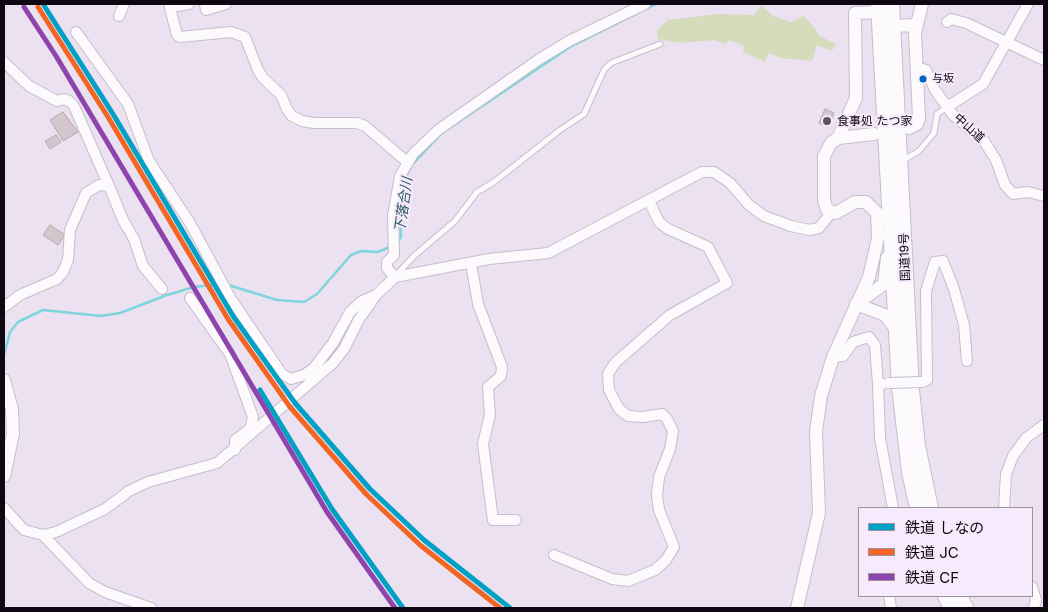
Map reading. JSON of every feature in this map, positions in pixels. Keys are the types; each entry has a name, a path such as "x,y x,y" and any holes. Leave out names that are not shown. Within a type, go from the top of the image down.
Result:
{"highway":[{"name":"国道19号","path":"884,7 892,26 911,390 917,446 930,507"},
{"name":"国道19号","path":"884,7 896,328 904,434 918,507"}],"street":[{"path":"119,16 124,4"},
{"path":"189,4 170,5 177,35 180,37 231,32 245,37 250,45 258,70 263,78 281,95 292,116 302,121 314,123 357,123 365,126 407,162"},
{"path":"205,4 206,10 226,4"},
{"path":"395,277 387,268 387,262 394,255 394,215 397,193 400,176 407,162 438,130 538,60 569,41 645,4"},
{"path":"909,128 917,124 919,118 916,25 922,4"},
{"path":"947,107 983,84 1008,43 1028,4"},
{"path":"838,138 856,98 855,8 884,7"},
{"path":"947,22 952,19 966,23 1044,60"},
{"path":"892,26 916,25"},
{"path":"76,32 128,104 149,161 177,202 225,289 282,374 290,379 304,376 314,368 334,343 350,312 362,300 376,295"},
{"path":"4,62 29,86 57,101 64,99 69,101 74,106 123,220 134,239 142,266 162,289"},
{"name":"中山道","path":"916,67 926,70 935,90 947,107 984,141 996,160 1005,185 1013,194 1028,192 1044,196"},
{"path":"831,213 825,206 824,165 827,149 838,138 874,134"},
{"path":"43,536 56,532 105,508 129,491 148,482 209,467 235,450 333,364 344,349 358,321 376,295 395,277 471,263 548,253 702,172 714,172 730,183 749,205 764,216 791,226 810,230 819,228 831,213 841,211 850,204 861,200 871,205 876,212 878,238 875,259 826,375 817,419 819,513 797,608"},
{"path":"4,307 20,295 57,279 63,272 68,260 70,230 83,198 86,193 99,185 109,186"},
{"path":"554,555 612,579 628,581 655,570 666,560 674,546 659,510 656,495 659,477 670,449 673,431 668,419 662,414 643,417 628,416 618,409 610,390 608,374 615,364 670,315 727,282 708,247 668,229 659,222 649,201"},
{"path":"856,304 884,284 887,255 893,247"},
{"path":"878,384 922,382 927,380 926,291 935,262 942,261 954,289 964,325 967,361"},
{"path":"471,263 478,304 502,367 501,376 488,387 487,396 490,414 483,444 493,520 516,520"},
{"path":"190,298 230,354 253,418 250,428 235,440 235,450"},
{"path":"856,304 885,314 896,328"},
{"path":"833,357 843,356 854,342 869,337 875,345 880,438 893,507"},
{"path":"4,380 12,410 13,434 4,476"},
{"path":"1004,507 1006,474 1013,456 1026,438 1044,424"},
{"path":"4,508 24,530 43,536 89,583 105,592 151,608"},
{"path":"1033,590 1036,600 1034,608"}],"lane":[{"path":"395,277 414,256 455,221 477,192 494,182 560,130 584,114 604,70 610,63 660,44"},
{"path":"907,158 919,151 934,133 937,114 947,107"}],"green space":[{"path":"761,5 773,16 791,22 804,16 816,29 819,36 836,44 832,51 817,45 812,61 780,58 769,53 765,62 743,52 744,46 729,40 726,44 713,40 681,43 658,39 657,30 668,20 718,14 754,15"}],"building":[{"path":"825,109 834,113 828,127 819,123"},
{"path":"63,112 78,132 63,141 50,120"},
{"path":"56,135 61,142 50,149 45,141"},
{"path":"50,225 65,235 58,245 43,235"}],"waterway":[{"name":"下落合川","path":"645,9 656,4"},
{"name":"下落合川","path":"397,244 401,237 400,216 406,177 411,166 442,133 570,47 640,12"},
{"name":"下落合川","path":"225,284 277,300 304,302 317,294 351,255 361,251 378,252 392,246"},
{"path":"4,355 10,332 18,322 43,310 101,316 120,313 194,287 220,284"}],"rail line":[{"name":"しなの","path":"43,4 113,114 233,316 295,403 370,489 424,540 510,608"},
{"name":"CF","path":"24,7 56,56 327,512 395,608"},
{"name":"JC","path":"38,7 108,117 228,319 290,407 366,494 420,545 500,608"},
{"name":"しなの","path":"260,390 332,509 403,608"}],"place":[{"name":"与坂","path":"923,79"},
{"name":"食事処 たつ家","path":"827,121"}]}
